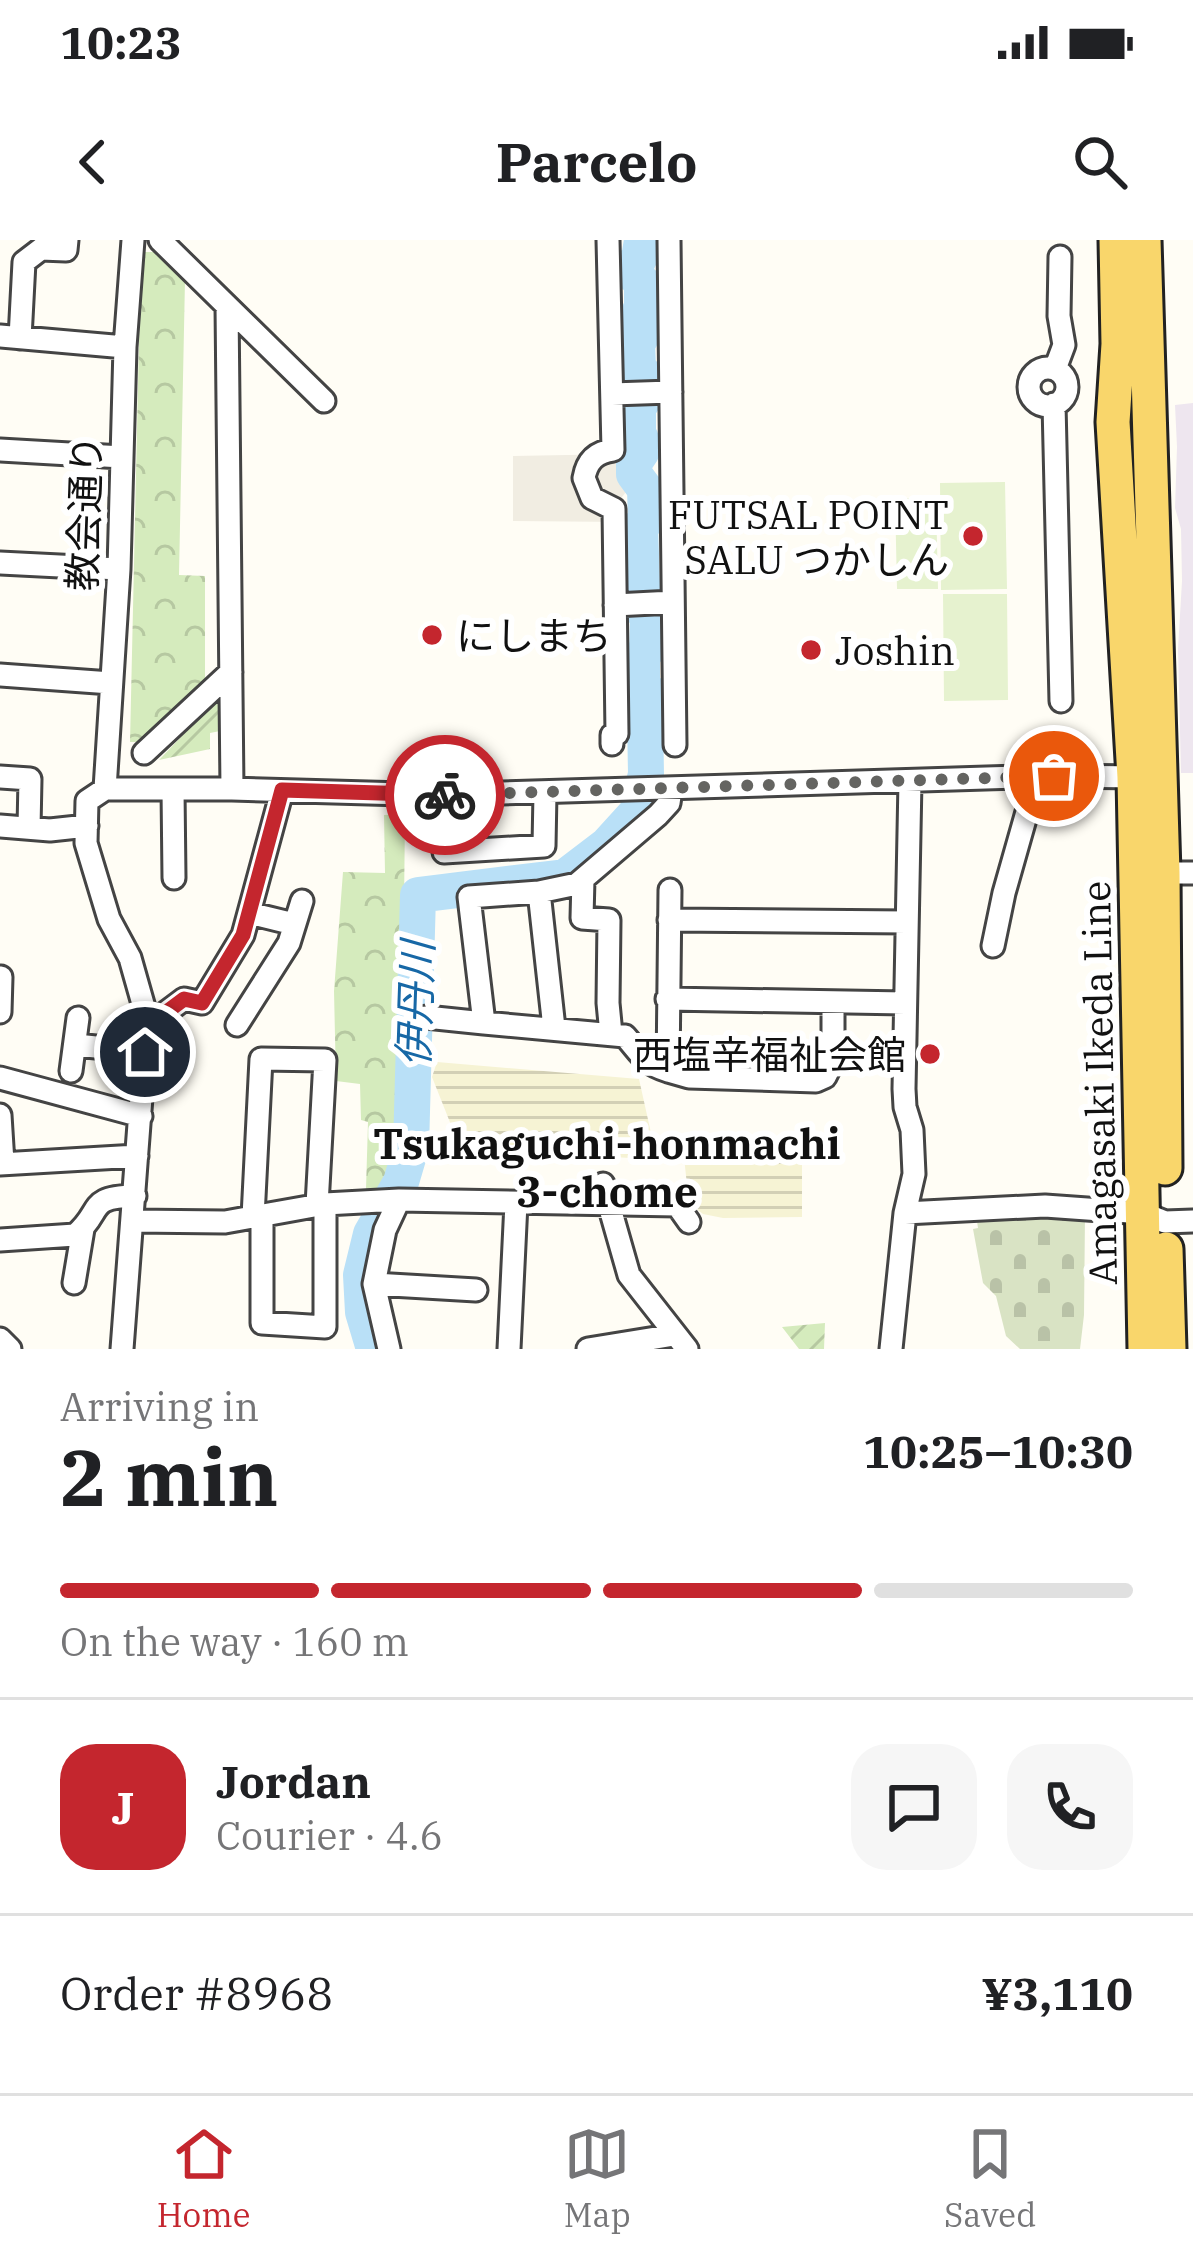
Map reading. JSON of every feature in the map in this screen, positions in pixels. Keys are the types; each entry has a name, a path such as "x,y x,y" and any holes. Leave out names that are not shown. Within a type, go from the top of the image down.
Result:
{"main road":[{"name":"Amagasaki Ikeda Line","path":"1116,240 1118,344 1113,422 1147,776 1164,873 1169,1349"},
{"name":"Amagasaki Ikeda Line","path":"1144,240 1147,776"},
{"name":"Amagasaki Ikeda Line","path":"1145,1349 1167,1218"}],"street":[{"path":"67,240 66,250 41,249 24,262 10,337 125,347"},
{"name":"教会通り","path":"105,789 133,240"},
{"path":"160,240 323,401"},
{"path":"608,240 613,450 592,458 584,478 592,498 614,509 617,734 612,735 612,744"},
{"path":"669,240 675,745"},
{"path":"1060,257 1059,316 1064,345 1055,369 1065,378 1067,389 1064,398 1054,404 1060,701"},
{"path":"227,307 232,789"},
{"path":"613,394 671,392"},
{"path":"0,450 122,457"},
{"path":"0,563 119,569"},
{"path":"615,604 673,602"},
{"path":"144,753 231,672"},
{"path":"0,675 111,683"},
{"path":"122,1349 147,1018 130,958 109,919 86,843 87,800 105,789 439,795 1147,776"},
{"path":"0,777 30,779 28,828"},
{"path":"993,946 1029,805 1030,778"},
{"path":"891,1349 904,1213 914,1174 913,1130 905,1107 910,781"},
{"path":"484,1022 469,897 577,884 658,815 669,803 666,788"},
{"path":"173,790 175,878"},
{"path":"147,1018 160,1017 184,999 202,1003 243,935 282,790"},
{"path":"439,795 444,852 544,846 544,793"},
{"path":"0,826 50,830 87,826"},
{"path":"583,879 583,918 609,920 611,1034"},
{"path":"668,1071 670,890"},
{"path":"539,892 554,1028"},
{"path":"237,1024 289,943 302,901"},
{"path":"249,913 293,924"},
{"path":"669,920 907,922"},
{"path":"0,1012 1,977"},
{"path":"667,998 904,1003"},
{"path":"426,1017 625,1036 651,1065 689,1077 816,1082 825,1077 833,1060 833,1003"},
{"path":"71,1071 78,1018"},
{"path":"76,1045 145,1052"},
{"path":"261,1059 326,1060 321,1204 326,1327 262,1323 258,1216 261,1059"},
{"path":"0,1078 141,1116"},
{"path":"0,1114 2,1163 137,1156"},
{"path":"133,1221 225,1222 321,1204 390,1199 516,1203 606,1194 677,1205 688,1222"},
{"path":"606,1194 629,1275 681,1342"},
{"path":"74,1283 83,1229 97,1203 135,1196"},
{"path":"389,1349 374,1284 390,1199"},
{"path":"509,1349 516,1203"},
{"path":"904,1213 1045,1207 1167,1218"},
{"path":"0,1240 75,1235 83,1229"},
{"path":"374,1284 476,1290"},
{"path":"0,1339 10,1349"},
{"path":"589,1349 681,1342"}],"shaded area":[{"path":"1193,403 1193,773 1181,773 1178,649 1182,581 1181,529 1175,508 1175,405"},
{"path":"621,454 622,467 631,480 622,497 623,522 513,521 513,456"},
{"path":"437,1062 639,1079 653,1142 646,1159 482,1149 457,1140 432,1077"},
{"path":"682,1139 802,1139 802,1217 703,1214 689,1203"}],"green space":[{"path":"141,252 158,252 185,280 179,575 205,576 205,679 140,742 130,742"},
{"name":"FUTSAL POINT SALU つかしん","path":"1005,482 1007,589 941,590 940,483"},
{"path":"895,498 936,498 938,589 897,589"},
{"path":"943,594 1007,594 1008,700 944,701"},
{"path":"222,694 220,731 210,733 210,749 159,760"},
{"path":"405,814 399,1167 388,1188 366,1189 368,1122 361,1120 360,1084 336,1081 334,991 343,872 385,873 384,815"},
{"path":"976,1215 1085,1216 1080,1349 1020,1349 1006,1336 996,1296 983,1283 973,1229 978,1228"},
{"path":"825,1323 824,1349 799,1349 782,1327"}],"waterway":[{"name":"伊丹川","path":"374,1349 363,1312 361,1275 371,1234 401,1182 411,1148 418,895 565,877 607,845 637,812 646,774 648,716 648,691 642,686 648,616 643,611 640,526 646,521 645,489 634,474 634,463 642,451 638,436 642,372 637,342 642,282 636,277 642,240"}],"way so far":[{"path":"445,795 1054,776"}],"place":[{"name":"FUTSAL POINT SALU つかしん","path":"973,536"},
{"name":"にしまち","path":"432,635"},
{"name":"Joshin","path":"811,650"},
{"name":"西塩辛福祉会館","path":"930,1054"}],"district":[{"name":"Tsukaguchi-honmachi 3-chome","path":"607,1167"}],"route":[{"path":"145,1052 147,1018 160,1017 184,999 202,1003 243,935 282,790 445,795"}]}
